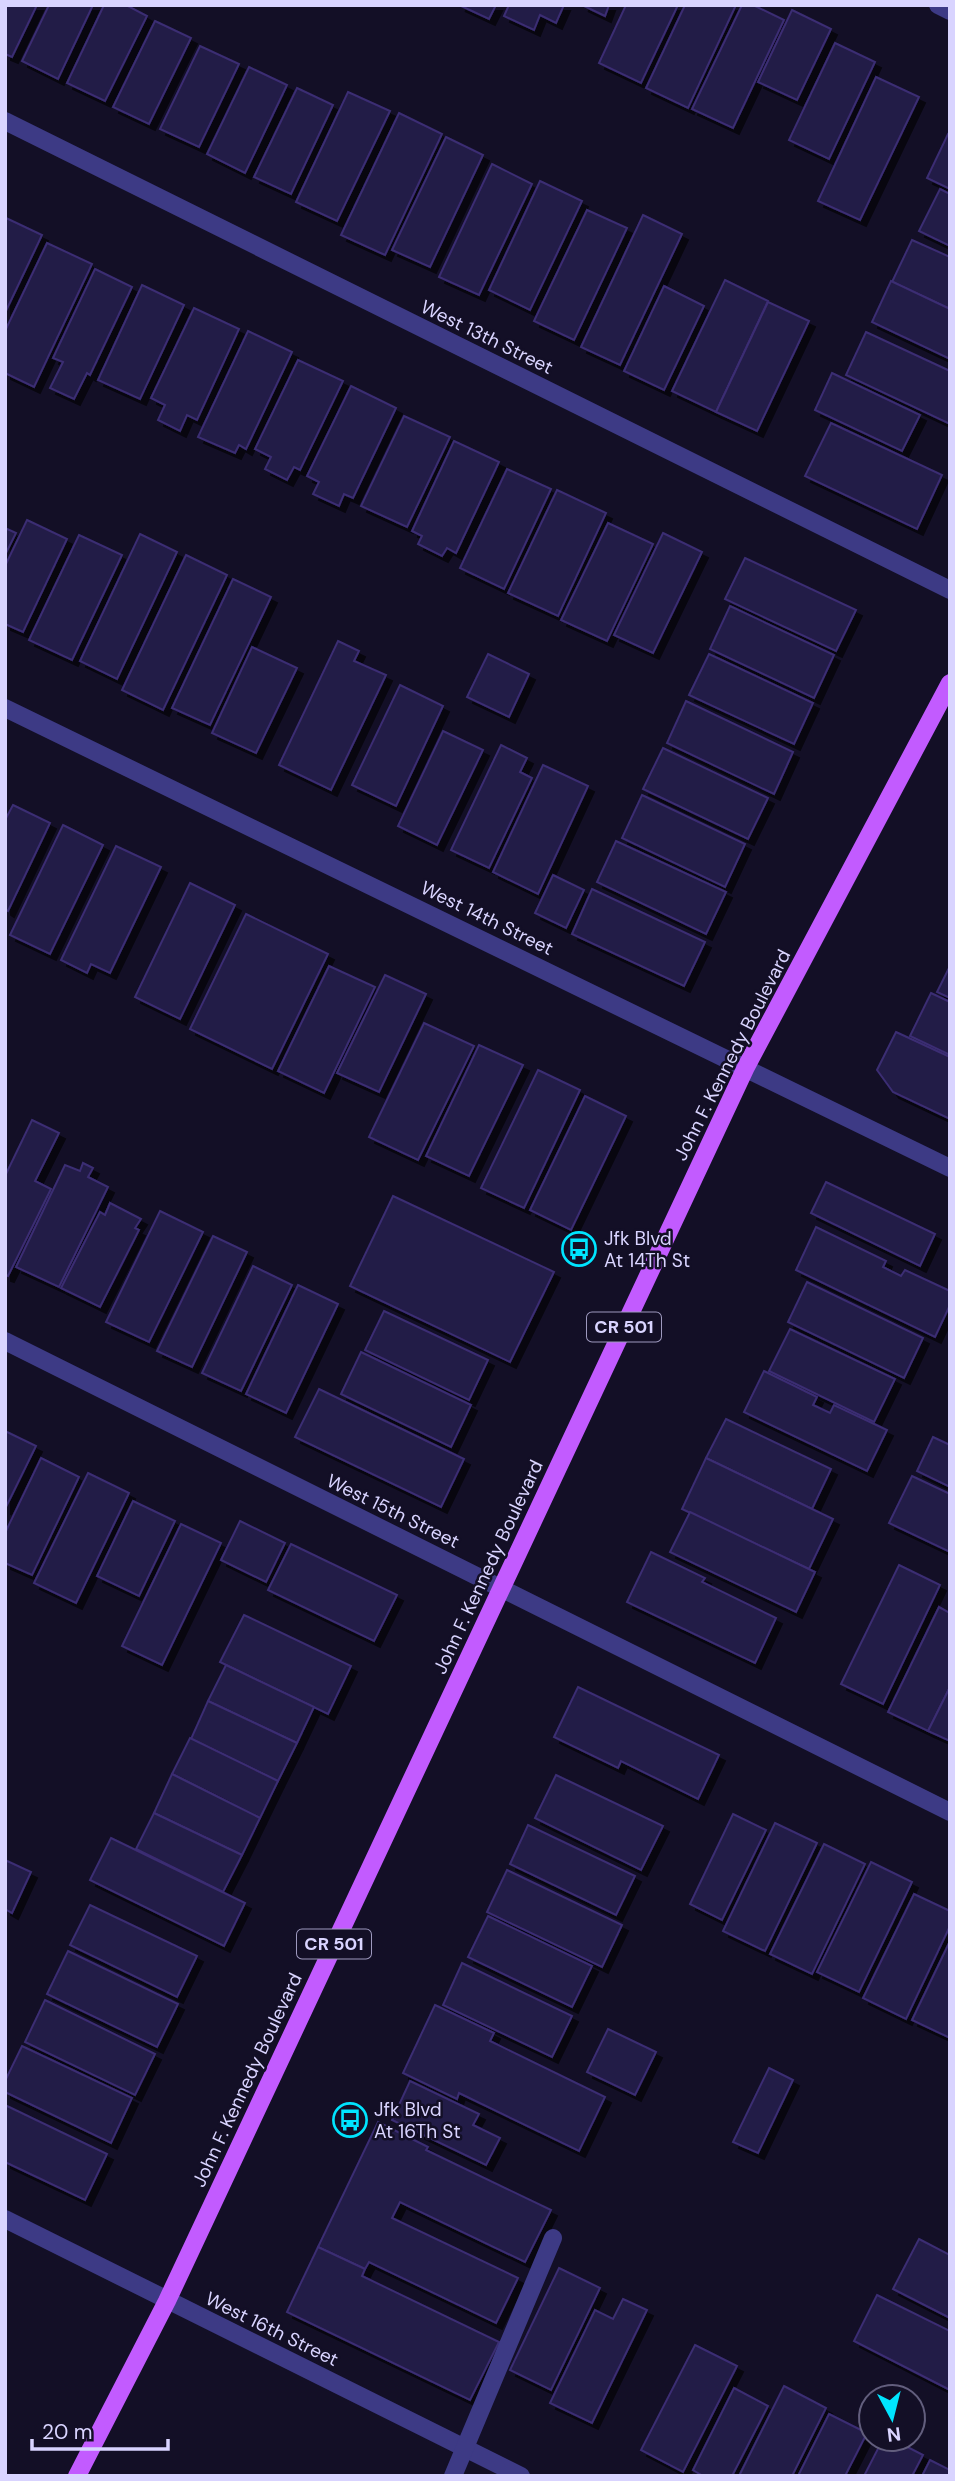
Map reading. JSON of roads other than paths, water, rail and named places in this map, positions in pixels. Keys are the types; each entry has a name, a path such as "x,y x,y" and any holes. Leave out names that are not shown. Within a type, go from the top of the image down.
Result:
{"main road":[{"name":"John F. Kennedy Boulevard","path":"77,2476 167,2301 746,1067 950,683"}],"street":[{"path":"938,5 950,11"},
{"name":"West 13th Street","path":"5,121 950,590"},
{"name":"West 14th Street","path":"5,708 950,1168"},
{"name":"West 15th Street","path":"5,1341 950,1812"},
{"name":"West 16th Street","path":"5,2219 522,2476"},
{"path":"453,2476 553,2238"}],"place":[{"name":"Jfk Blvd At 14Th St","path":"579,1249"},
{"name":"Jfk Blvd At 16Th St","path":"350,2120"}]}
